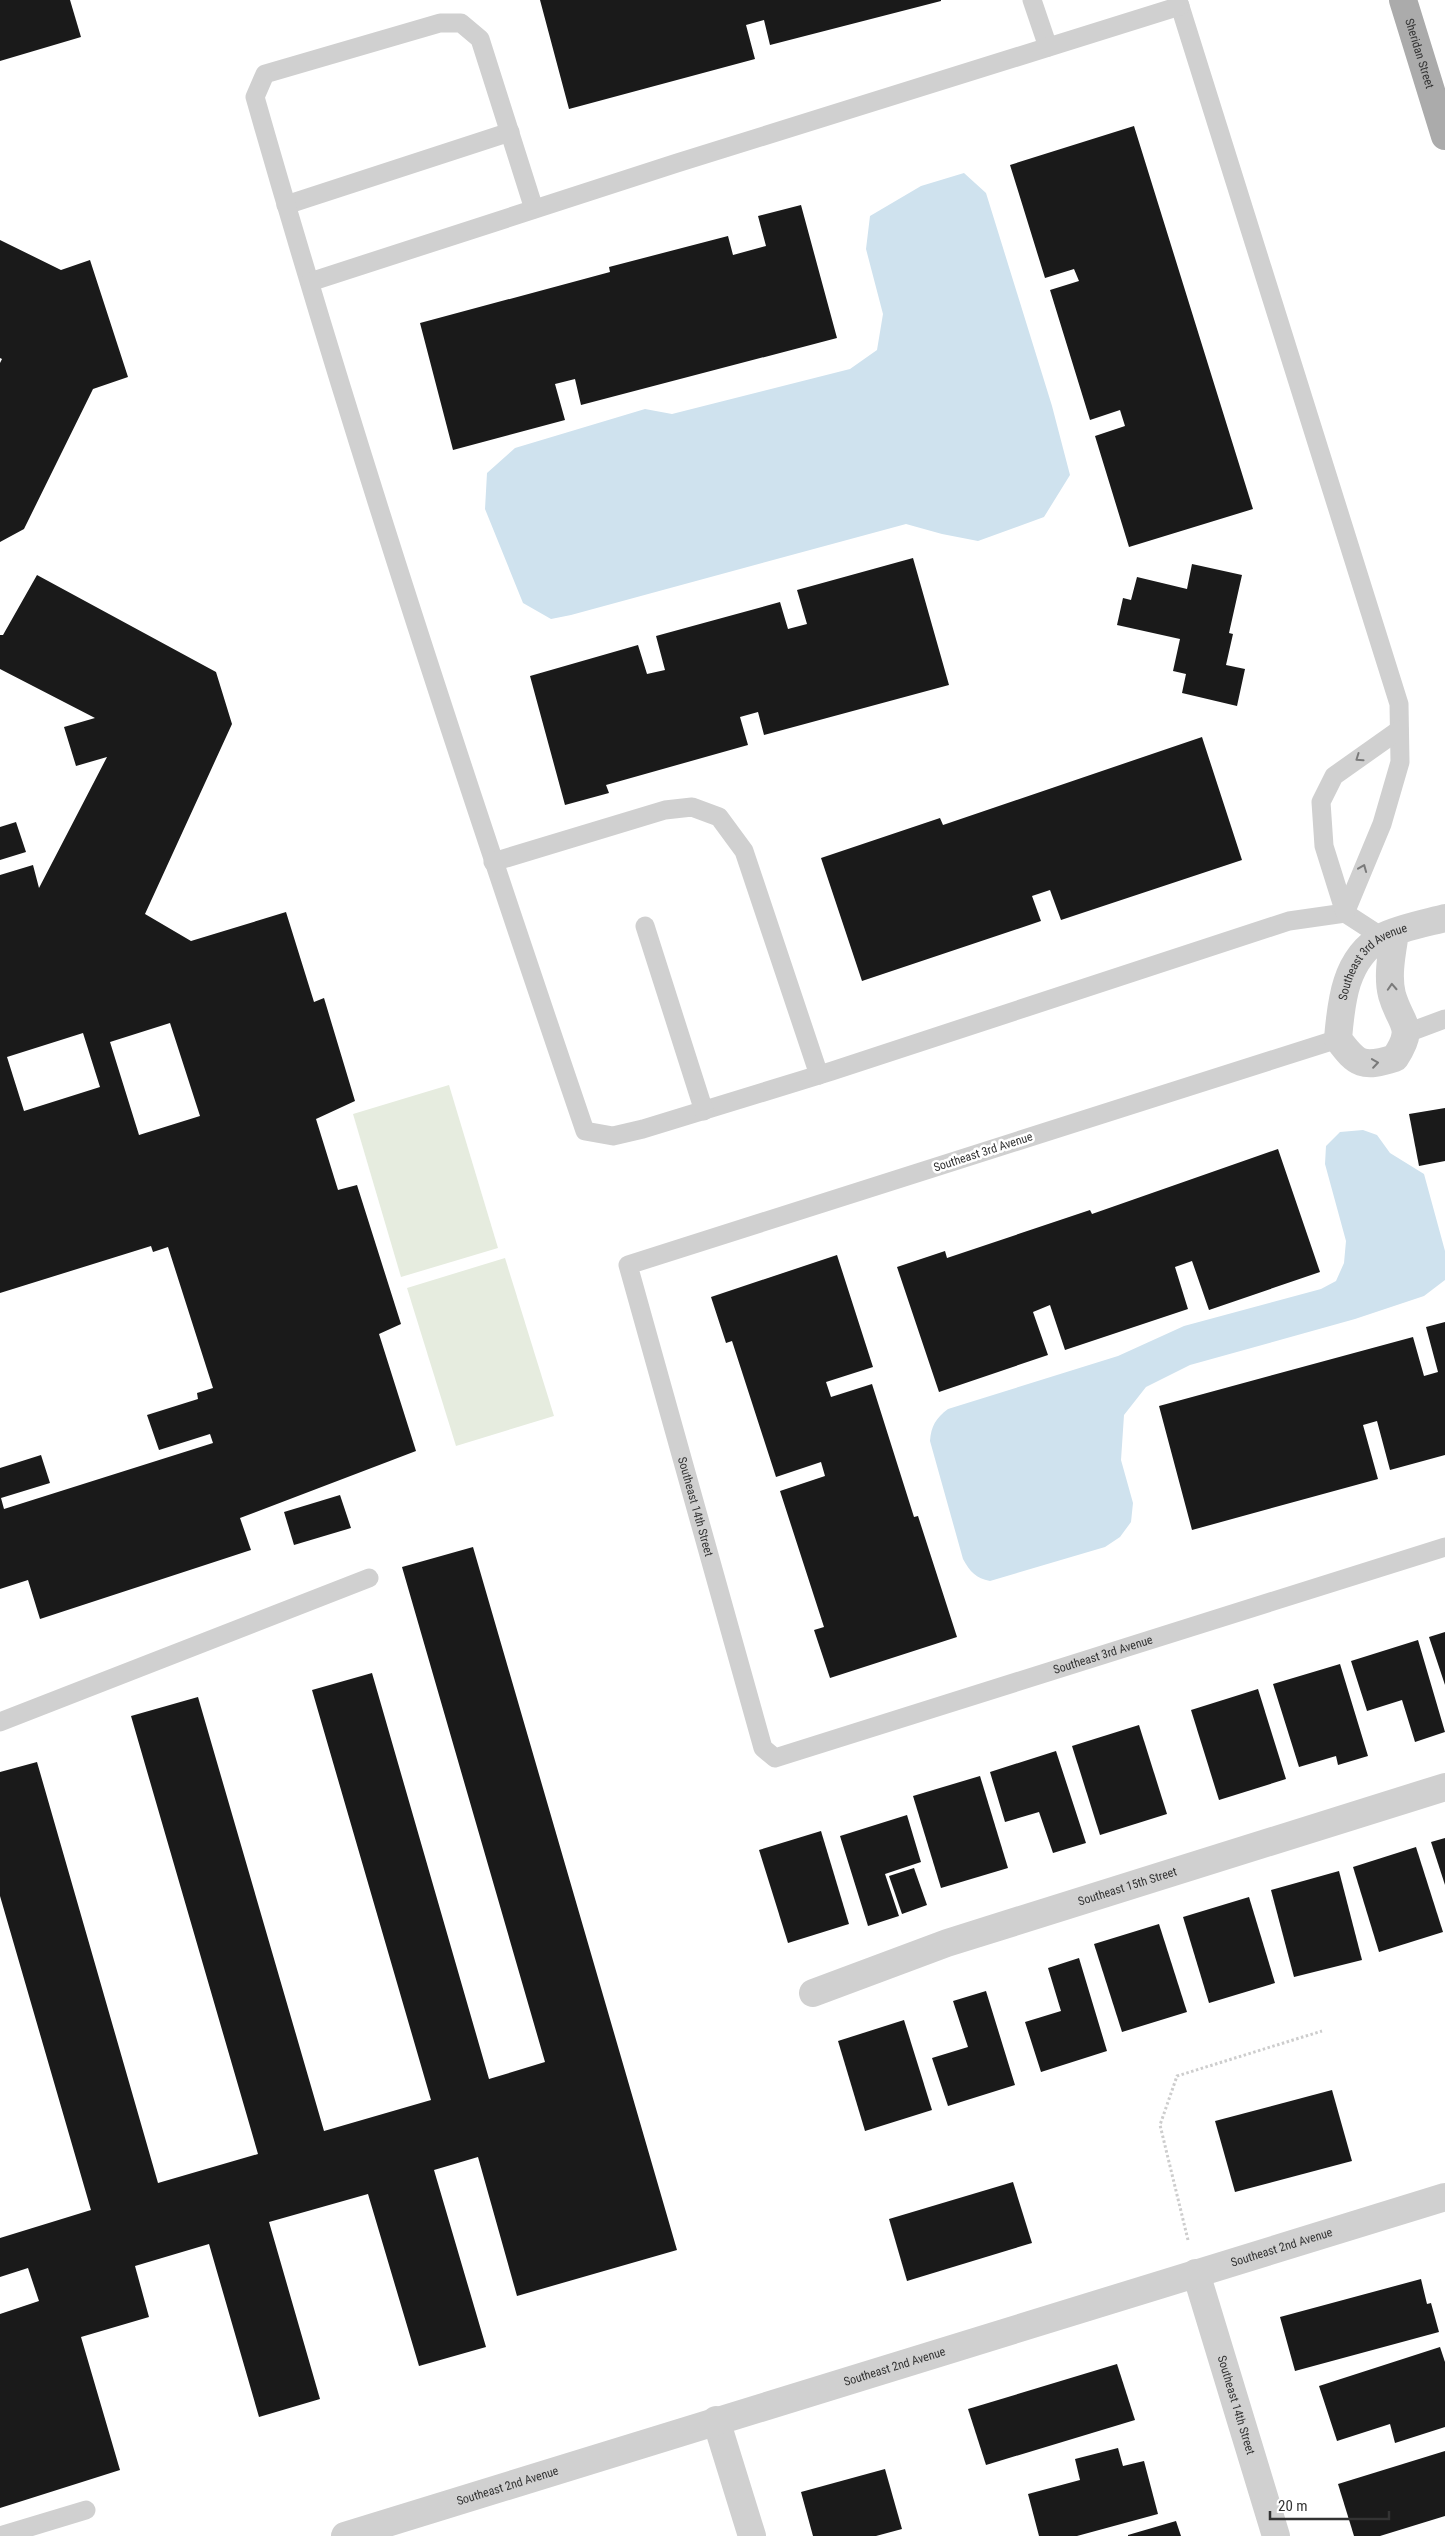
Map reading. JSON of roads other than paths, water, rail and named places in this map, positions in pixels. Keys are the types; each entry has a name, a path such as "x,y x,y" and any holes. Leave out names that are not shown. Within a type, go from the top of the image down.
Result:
{"main road":[{"name":"Sheridan Street","path":"1403,0 1445,136"}],"street":[{"name":"Southeast 3rd Avenue","path":"1338,1039 1341,1004 1351,970 1359,957 1389,935 1445,918"},
{"path":"1338,1039 1356,1060 1363,1064 1375,1064 1395,1058 1405,1043 1407,1032 1392,994 1389,935"},
{"name":"Southeast 15th Street","path":"813,1993 948,1943 1445,1787"},
{"name":"Southeast 2nd Avenue","path":"345,2536 716,2420 1445,2197"},
{"name":"Southeast 14th Street","path":"1196,2273 1276,2536"},
{"path":"716,2420 752,2536"}],"lane":[{"path":"1032,0 1048,47"},
{"path":"310,282 534,209 1048,47 1179,3 1399,704 1400,762 1382,824 1345,913"},
{"path":"534,209 480,39 461,23 440,24 265,74 254,97 446,721 585,1131 613,1136 704,1111 1289,921 1345,913 1389,935"},
{"path":"286,206 510,132"},
{"path":"1345,913 1324,846 1321,802 1334,776 1399,730"},
{"path":"493,862 665,810 692,807 719,817 744,851 819,1075"},
{"path":"645,926 704,1111"},
{"path":"1407,1032 1445,1019"},
{"name":"Southeast 3rd Avenue","path":"628,1265 1338,1039"},
{"name":"Southeast 14th Street","path":"628,1265 763,1748"},
{"name":"Southeast 3rd Avenue","path":"763,1748 776,1758 1445,1547"},
{"path":"0,1722 369,1578"},
{"path":"0,2536 86,2510"}],"water":[{"path":"964,173 986,193 1052,406 1070,475 1044,517 978,541 906,524 551,619 523,603 485,509 487,473 515,448 645,409 672,414 850,369 877,350 883,314 866,249 870,216 921,186"},
{"path":"1363,1130 1377,1135 1390,1153 1424,1174 1445,1251 1445,1280 1424,1296 1355,1319 1190,1365 1146,1387 1124,1415 1121,1460 1133,1503 1131,1522 1120,1537 1105,1547 990,1581 974,1574 963,1559 930,1441 933,1427 940,1416 948,1409 1118,1356 1184,1326 1321,1289 1336,1281 1344,1263 1346,1241 1325,1164 1326,1146 1340,1132"}]}
